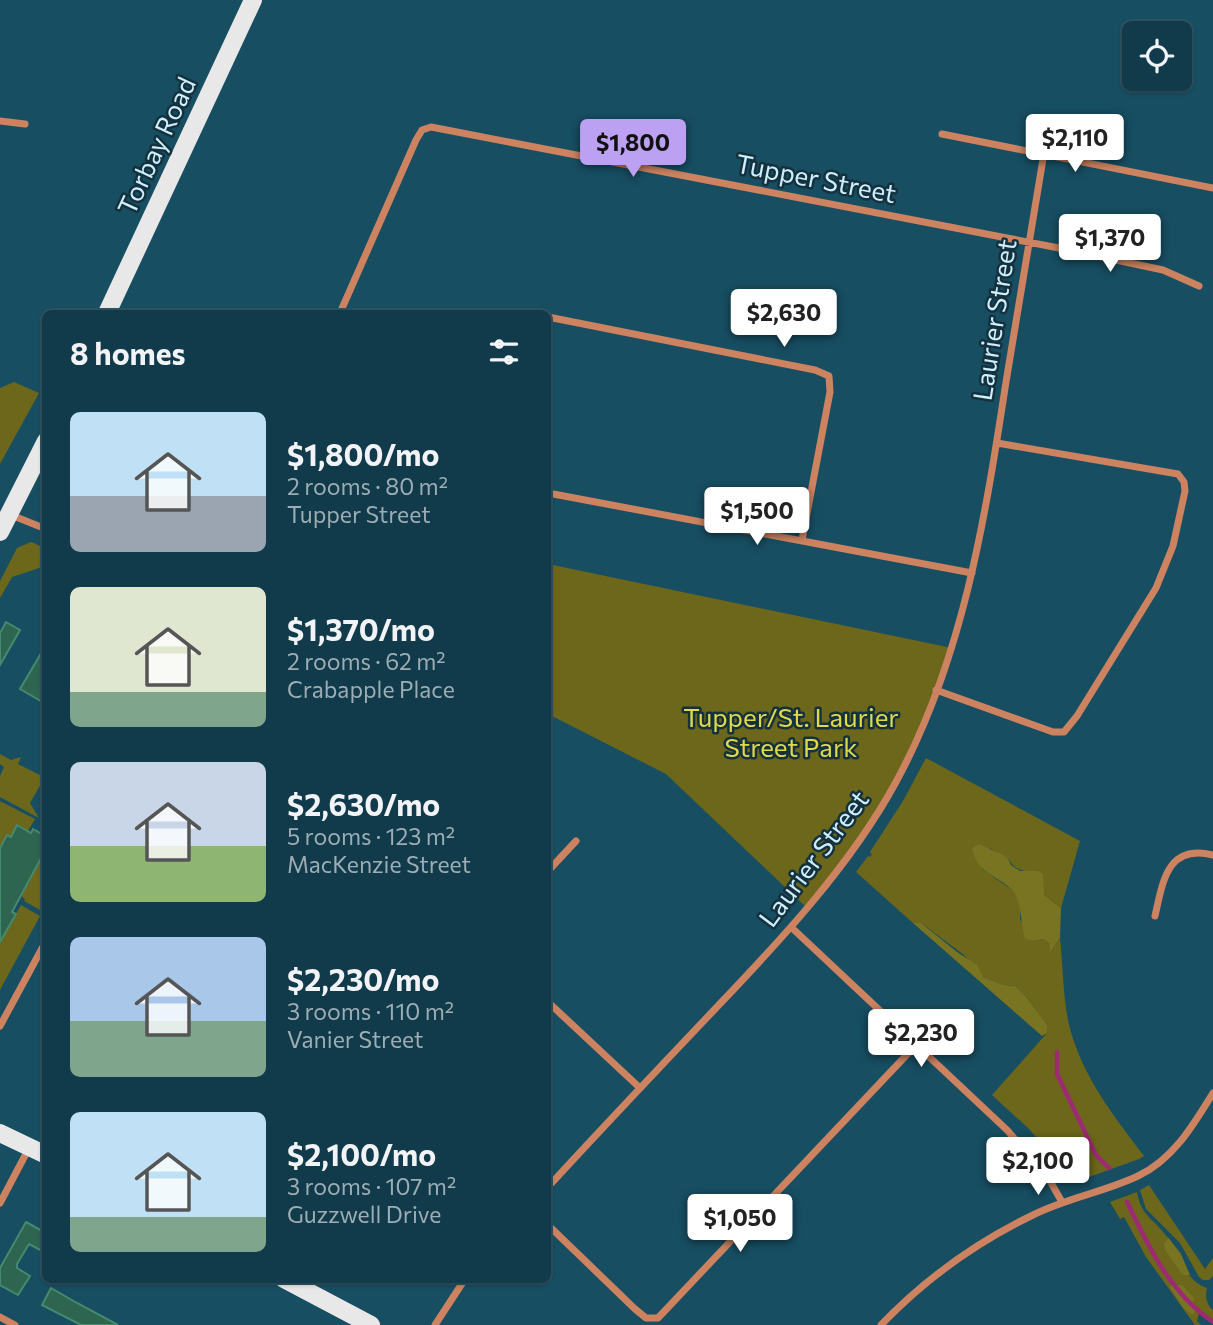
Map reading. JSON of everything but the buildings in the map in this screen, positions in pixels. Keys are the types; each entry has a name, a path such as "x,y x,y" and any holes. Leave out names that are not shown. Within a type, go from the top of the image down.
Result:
{"main road":[{"name":"Torbay Road","path":"108,310 253,0"},
{"path":"0,532 42,449"},
{"path":"0,1133 38,1151"},
{"path":"291,1283 370,1325"}],"street":[{"path":"0,121 25,124"},
{"name":"Tupper Street","path":"341,310 416,140 422,130 432,127 1028,242"},
{"path":"942,134 1213,188"},
{"name":"Laurier Street","path":"551,1184 791,927 884,803 912,750 960,624 972,572 997,443 1044,153"},
{"path":"1028,242 1163,270 1199,286"},
{"path":"551,318 815,370 829,376 830,392 802,541"},
{"path":"936,690 1053,732 1064,732 1077,716 1156,588 1173,546 1185,491 1184,482 1178,474 997,443"},
{"path":"551,495 972,572"},
{"path":"9,514 42,527"},
{"path":"551,868 576,841"},
{"path":"1154,916 1164,877 1175,860 1192,852 1213,855"},
{"path":"791,927 1027,1151 1046,1174 1062,1202"},
{"path":"0,1026 42,948"},
{"path":"551,1005 640,1088"},
{"path":"551,1228 635,1310 646,1318 658,1318 916,1045"},
{"path":"881,1325 938,1273 1002,1230 1062,1202 1103,1190 1153,1167 1174,1149 1213,1093"},
{"path":"0,1203 38,1151"},
{"path":"435,1325 462,1283"},
{"path":"0,1317 15,1325"}],"green space":[{"path":"14,382 39,393 0,464 0,388"},
{"path":"31,542 42,547 42,567 12,577 0,598 0,581 17,548"},
{"name":"Tupper/St. Laurier Street Park","path":"551,565 952,648 926,717 884,803 807,908 666,774 551,716"},
{"path":"0,754 11,760 21,757 18,764 40,775 42,771 42,782 30,803 39,818 0,797 0,776 4,767 0,764"},
{"path":"926,758 1080,841 1061,908 1044,895 1038,871 1020,870 1007,857 998,855 990,848 982,869 1015,892 1020,903 1020,919 1033,941 1043,939 1050,944 1051,952 1060,938 1065,1004 1075,1044 1090,1078 1144,1156 1139,1159 1081,1180 1066,1172 1029,1129 992,1095 1047,1033 1048,1026 1015,986 983,977 964,955 921,923 913,923 856,872 872,854 870,852 903,801"},
{"path":"0,801 35,819 28,831 18,825 11,837 7,836 0,853"},
{"path":"42,854 42,911 24,901 21,896 30,881 26,878"},
{"path":"21,905 40,916 0,990 0,935 6,931"},
{"path":"1149,1185 1205,1269 1213,1258 1213,1276 1209,1280 1199,1277 1180,1243 1146,1209 1140,1190"},
{"path":"1137,1192 1142,1207 1167,1237 1188,1273 1207,1288 1213,1322 1200,1310 1197,1321 1201,1325 1195,1325 1146,1257 1124,1217 1120,1219 1110,1202"}],"shaded area":[{"path":"979,844 1007,857 1011,865 1020,871 1038,871 1043,874 1044,895 1061,908 1060,938 1050,953 1050,944 1043,939 1025,939 1016,895 978,864 972,848"},
{"path":"913,923 921,923 977,965 983,977 1015,986 1048,1026 1047,1033 1042,1036"},
{"path":"1167,1236 1181,1254 1190,1275 1183,1275 1165,1250"},
{"path":"1169,1286 1183,1286 1194,1298 1193,1303 1198,1308 1193,1315 1184,1309"}],"waterway":[{"path":"1057,1052 1057,1074 1096,1155 1109,1168"},
{"path":"1127,1202 1162,1268 1185,1298 1213,1322"}]}
